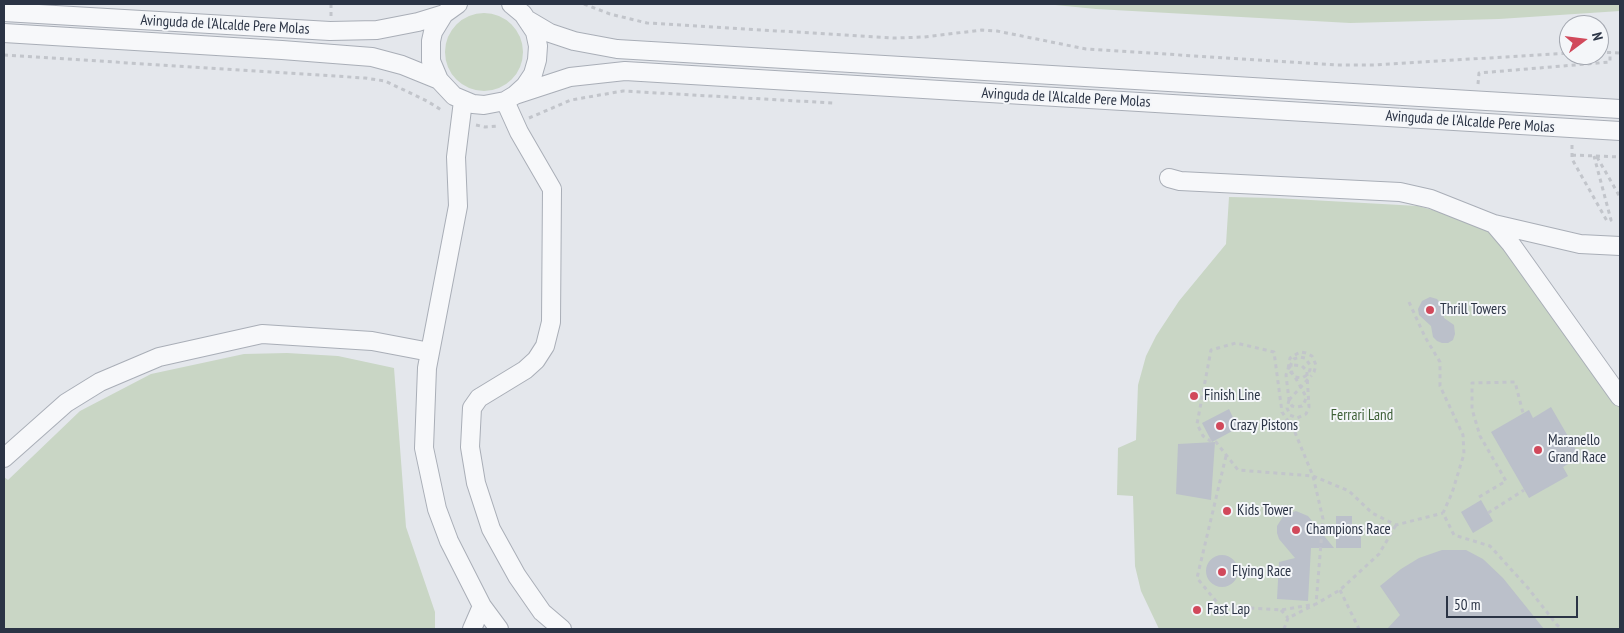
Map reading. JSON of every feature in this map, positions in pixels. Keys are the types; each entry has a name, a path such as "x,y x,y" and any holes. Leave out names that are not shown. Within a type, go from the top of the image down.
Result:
{"street":[{"path":"511,4 528,20 535,32 538,46 533,74 525,86 510,98 515,123 552,190 551,322 545,346 536,360 525,370 479,398 472,408 470,448 476,483 491,528 517,576 542,612 562,629"},
{"path":"451,9 433,32 431,62 439,80 454,96 463,101 456,156 458,206 427,368 424,448 437,509 449,541 482,606 499,629"},
{"name":"Avinguda de l'Alcalde Pere Molas","path":"4,12 330,30 377,30 418,22 451,9"},
{"name":"Avinguda de l'Alcalde Pere Molas","path":"528,20 550,33 574,41 617,49 1620,109"},
{"name":"Avinguda de l'Alcalde Pere Molas","path":"4,33 372,57 402,65 439,80"},
{"name":"Avinguda de l'Alcalde Pere Molas","path":"463,101 484,105 570,77 625,71 1620,132"},
{"path":"1170,178 1180,181 1400,192 1431,200 1494,224 1580,244 1620,246"},
{"path":"1494,224 1511,244 1620,397"},
{"path":"4,458 66,403 100,382 159,357 262,334 372,341 430,352"},
{"path":"472,629 482,606"}],"path":[{"path":"584,4 610,14 647,23 894,38 997,30 1086,49 1337,65 1374,65 1559,54"},
{"path":"1493,72 1610,62 1610,52 1620,53"},
{"path":"4,55 366,78 385,81 427,101 460,122 485,127 515,123 571,100 623,91 840,103"},
{"path":"1595,156 1611,220 1607,222 1572,157 1595,156 1620,157"},
{"path":"1595,156 1620,197"},
{"path":"1409,302 1425,337 1440,362 1440,386 1463,435 1464,454 1444,513 1454,535 1490,546 1562,629"},
{"path":"1316,604 1323,520 1313,476 1294,430 1282,412 1274,352 1236,343 1211,350 1197,424 1203,436 1212,442 1216,442 1238,470 1313,476 1348,491 1372,513 1396,525 1444,513"},
{"path":"1309,375 1289,400 1287,408 1290,415 1297,418 1306,414 1309,407 1309,375 1302,366 1294,365 1289,368 1286,374 1289,400 1292,406 1302,406 1305,401 1304,393 1295,377 1292,375 1289,368 1289,360 1297,353 1306,353 1312,356 1315,368 1309,375"},
{"path":"1295,377 1302,378 1309,375"},
{"path":"1478,497 1506,480 1480,436 1472,408 1472,383 1515,382 1523,413"},
{"path":"1226,455 1197,578 1220,606 1281,610 1316,604"},
{"path":"1488,512 1524,490"},
{"path":"1284,629 1288,618 1340,590 1379,554 1396,525"},
{"path":"1340,590 1359,629"},
{"path":"1281,610 1288,618"}],"green space":[{"path":"1045,4 1620,4 1620,11 1499,19 1350,23 1096,9"},
{"path":"484,13 499,16 516,30 520,37 523,52 520,67 506,84 499,88 484,91 469,88 452,74 448,67 445,52 448,37 462,20 469,16"},
{"name":"Ferrari Land","path":"1229,197 1418,206 1465,219 1490,231 1508,251 1620,408 1620,629 1159,629 1141,591 1135,566 1133,496 1117,495 1118,448 1136,440 1138,385 1146,356 1156,336 1179,301 1226,244"},
{"path":"287,353 338,356 394,368 406,527 435,612 435,629 4,629 4,477 8,480 80,411 151,374 244,354"}],"building":[{"path":"1430,297 1437,299 1441,304 1444,318 1454,325 1455,334 1453,340 1448,343 1437,341 1433,337 1431,326 1419,315 1418,309 1422,301"},
{"name":"Maranello Grand Race","path":"1551,407 1580,457 1563,467 1568,476 1529,498 1491,432 1529,410 1533,418"},
{"name":"Crazy Pistons","path":"1229,409 1238,428 1212,442 1202,423"},
{"path":"1215,442 1211,500 1176,494 1178,444"},
{"path":"1481,500 1493,521 1473,533 1461,512"},
{"path":"1296,511 1308,516 1334,548 1311,548 1308,601 1277,599 1279,562 1295,558 1279,539 1277,526 1284,515"},
{"path":"1336,516 1352,516 1352,526 1361,526 1361,548 1336,548"},
{"path":"1442,550 1466,550 1483,559 1503,578 1544,629 1387,629 1400,615 1380,586 1401,569 1419,558"},
{"name":"Flying Race","path":"1222,555 1233,560 1238,571 1233,582 1222,587 1211,582 1206,571 1211,560"}],"place":[{"name":"Thrill Towers","path":"1430,310"},
{"name":"Finish Line","path":"1194,396"},
{"name":"Crazy Pistons","path":"1220,426"},
{"name":"Maranello Grand Race","path":"1538,450"},
{"name":"Kids Tower","path":"1227,511"},
{"name":"Champions Race","path":"1296,530"},
{"name":"Flying Race","path":"1222,572"},
{"name":"Fast Lap","path":"1197,610"}]}
